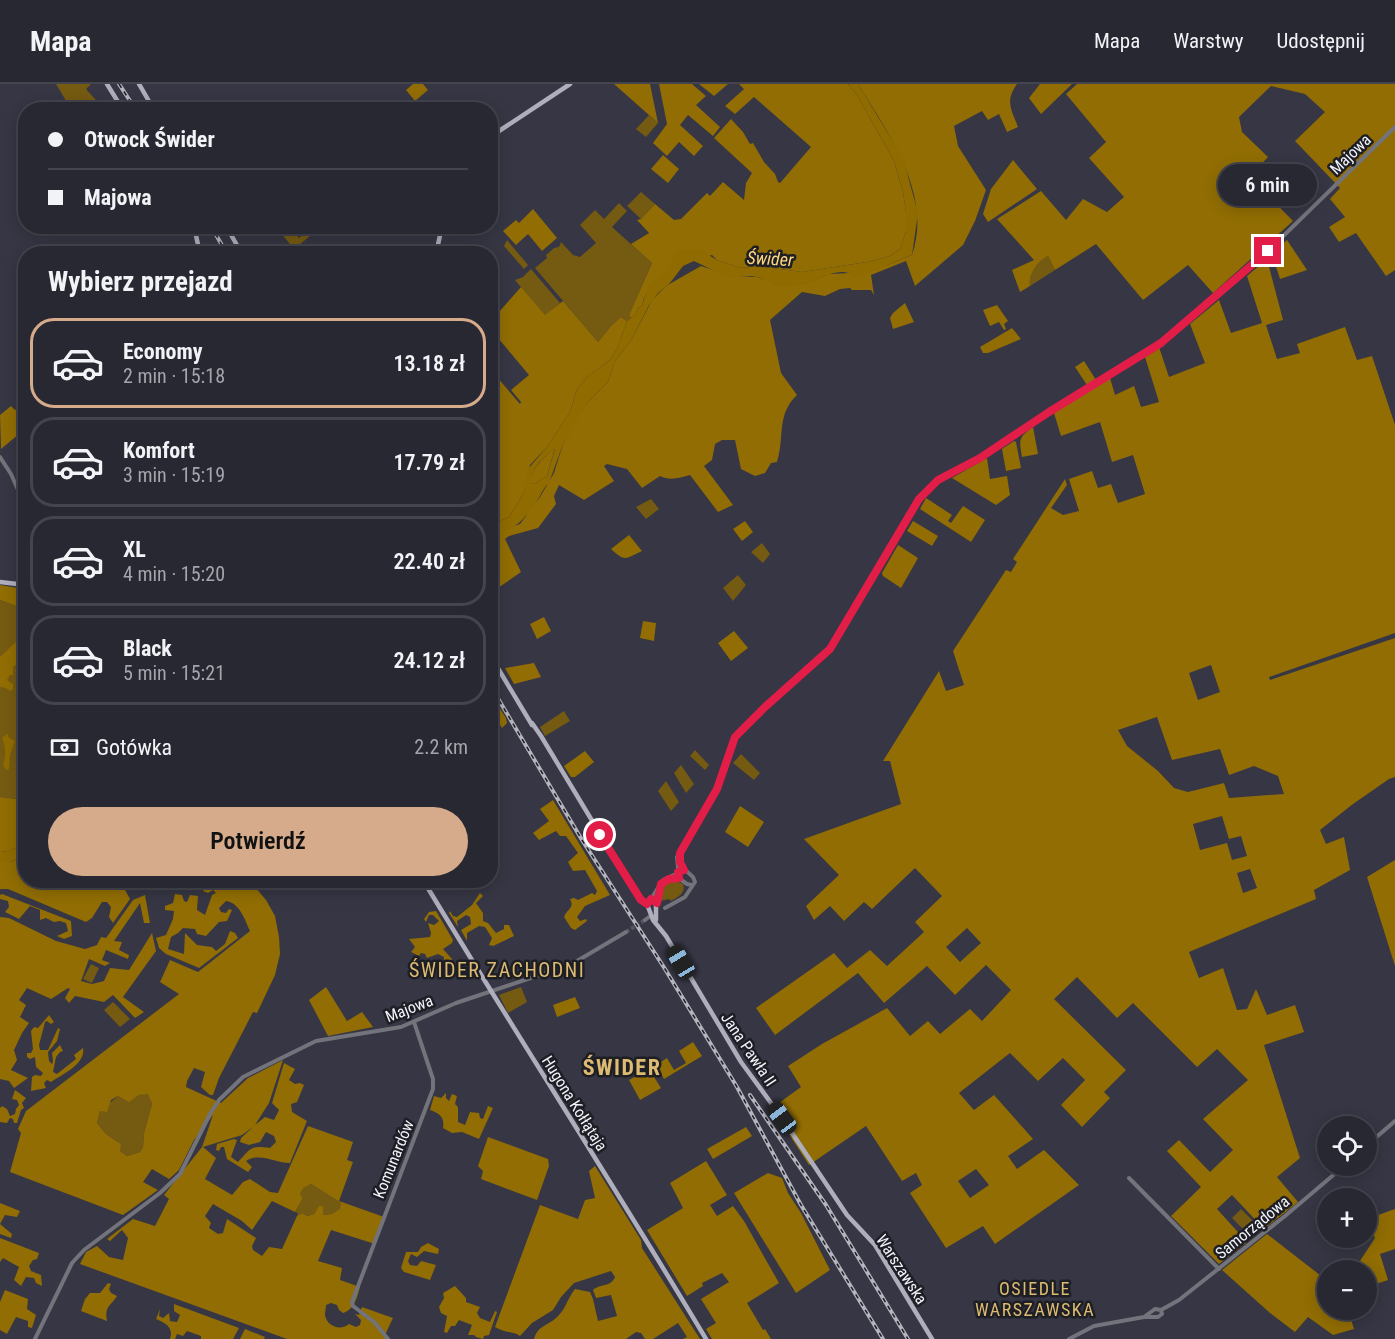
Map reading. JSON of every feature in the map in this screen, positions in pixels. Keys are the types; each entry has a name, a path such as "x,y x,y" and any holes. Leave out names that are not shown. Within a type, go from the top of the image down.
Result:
{"main road":[{"path":"107,84 118,102"},
{"path":"139,84 149,102"},
{"path":"498,132 570,84"},
{"path":"0,582 18,584"},
{"path":"498,668 570,783 570,789 638,893 651,904"},
{"name":"Hugona Kołłątaja","path":"428,888 706,1339"},
{"name":"Jana Pawła II","path":"651,904 656,922 741,1062 782,1118 847,1215"},
{"name":"Warszawska","path":"847,1215 874,1245 932,1339"}],"street":[{"name":"Majowa","path":"680,852 717,789 735,737 830,649 919,499 930,486 980,458 1049,412 1161,343 1268,251 1395,127"},
{"path":"0,457 18,490"},
{"path":"665,908 687,894 695,882 680,862 680,852"},
{"path":"679,878 677,860 680,852"},
{"path":"651,904 666,877 684,870"},
{"path":"661,885 669,879 679,878 692,885"},
{"path":"680,900 686,883"},
{"name":"Majowa","path":"35,1339 72,1263 171,1184 180,1174 210,1113 220,1099 243,1077 304,1045 395,1028 456,1003 572,964 626,932"},
{"name":"Komunardów","path":"388,1339 374,1322 352,1304 433,1089 433,1079 414,1022"},
{"path":"1377,1137 1395,1121"},
{"name":"Samorządowa","path":"1069,1339 1091,1327 1144,1317 1154,1314 1155,1309 1161,1312 1174,1304 1332,1176"},
{"path":"1129,1178 1219,1269"}],"shaded area":[{"path":"56,84 91,84 86,89 98,102 76,102 74,100 67,102"},
{"path":"413,84 423,84 428,90 415,101 406,90"},
{"path":"614,84 650,84 658,123"},
{"path":"659,84 692,84 706,96 696,105 720,127 713,136 688,115 680,125 703,146 694,156 679,142 667,156 653,143 667,124"},
{"path":"699,84 728,84 714,96"},
{"path":"739,84 848,84 857,95 894,161 906,212 906,231 900,249 890,256 867,262 802,272 758,266 741,268 717,260 712,255 678,266 659,277 646,294 642,306 631,318 629,315 652,263 631,244 649,233 637,220 641,219 655,204 674,220 681,219 707,193 710,196 723,182 744,200 746,183 752,173 714,138 731,119 750,144 753,143 780,183 811,147 754,97 735,114 725,106 744,89"},
{"path":"848,84 858,84 903,158 918,213 912,255 855,278 844,272 790,286 774,284 754,276 729,276 694,261 683,266 649,305 632,339 615,361 608,382 587,403 563,444 549,483 538,499 519,523 498,532 498,522 509,517 524,493 527,470 547,447 570,412 577,389 587,377 610,360 617,349 627,321 642,306 651,282 665,271 676,254 681,250 700,250 717,260 741,268 758,266 802,272 890,256 900,249 906,231 903,192 894,161 857,95","holes":["555,449 547,476 534,484 531,483 533,472"]},
{"path":"858,84 1017,84 1010,100 1011,110 1018,127 1007,132 999,114 988,120 982,111 954,126 958,146 986,190 975,221 963,245 915,286 906,261 871,275 874,295 871,290 852,290 850,288 840,289 825,296 802,292 770,320 781,373 797,395 786,410 777,462 771,463 765,473 755,476 741,469 735,440 722,440 715,444 712,460 704,466 733,505 718,512 690,475 671,479 660,476 642,488 627,469 607,464 604,466 614,481 584,500 559,485 554,496 556,504 538,528 505,539 521,572 498,588 498,531 520,524 540,497 554,473 563,444 579,414 608,382 615,361 632,339 652,300 666,286 701,266 735,277 757,277 777,285 794,285 829,274 851,273 887,265 912,255 917,232 917,209 912,187 904,165"},
{"path":"1040,84 1072,84 1041,114 1029,98"},
{"path":"1077,84 1395,84 1395,270 1386,276 1356,233 1339,242 1329,227 1345,217 1330,199 1340,188 1295,141 1325,112 1305,94 1271,86 1239,117 1242,132 1268,157 1256,172 1256,183 1293,221 1213,293 1188,265 1143,300 1096,244 1055,270 1048,256 1044,258 1032,273 1030,286 1020,292 1012,270 1034,260 997,219 1041,191 1066,220 1083,199 1107,212 1124,197 1089,158 1106,142 1066,94"},
{"path":"649,115 658,123 646,137 636,129"},
{"path":"663,155 679,169 668,183 651,169"},
{"path":"1013,160 1037,189 988,222 983,214 991,189"},
{"path":"641,192 655,204 641,219 627,206"},
{"path":"619,203 627,211 612,227 652,263 629,315 631,318 627,321 621,317 598,342 535,268 547,258 546,255 554,248 559,247 561,242 573,255 580,257 596,243 580,225 595,210 604,219"},
{"path":"533,209 557,238 542,251 528,234 516,245 503,231 516,220 519,223"},
{"path":"282,234 296,234 299,238 304,234 312,234 298,246 292,246"},
{"path":"507,240 528,265 524,269 504,246"},
{"path":"1287,240 1307,270 1280,279 1272,254"},
{"path":"1048,256 1055,270 1030,286 1034,268"},
{"path":"1267,259 1283,320 1266,325 1277,359 1300,353 1297,344 1345,327 1357,360 1372,356 1395,425 1395,633 1269,677 1270,680 1395,638 1395,777 1353,804 1320,830 1326,844 1344,837 1350,870 1314,890 1316,899 1189,952 1199,978 1223,968 1237,1010 1247,1009 1256,989 1267,1015 1295,1005 1304,1032 1264,1045 1300,1158 1277,1177 1298,1202 1264,1229 1232,1195 1217,1209 1247,1242 1219,1264 1171,1216 1201,1187 1167,1151 1179,1140 1210,1172 1233,1150 1203,1119 1248,1080 1217,1049 1197,1067 1133,1003 1117,1018 1077,977 1054,999 1126,1070 1104,1092 1110,1098 1082,1127 1061,1105 1085,1080 1063,1058 1038,1081 1010,1053 959,1093 974,1110 994,1095 1033,1139 1008,1156 1017,1169 1044,1150 1079,1185 995,1244 983,1226 946,1248 910,1193 922,1185 916,1173 902,1181 866,1126 809,1165 772,1108 801,1087 788,1066 887,1008 910,1036 928,1021 940,1034 970,1009 982,1021 1011,990 986,965 955,995 927,966 884,1003 858,973 775,1035 756,1008 834,953 847,968 870,950 887,966 924,932 915,922 942,896 915,868 872,909 864,902 844,921 830,906 814,920 806,906 839,875 804,839 901,804 890,761 883,761 939,671 946,691 964,685 953,651 1006,570 1011,572 1017,562 1013,559 1065,479 1067,485 1051,508 1063,515 1079,511 1069,479 1092,471 1098,488 1111,484 1118,503 1145,494 1133,455 1112,462 1100,422 1061,436 1054,413 1110,378 1115,395 1134,386 1141,407 1159,402 1145,357 1159,347 1169,377 1205,363 1190,324 1219,300 1231,333 1262,323 1247,276","holes":["1211,665 1220,692 1198,700 1189,673","1157,717 1172,760 1220,749 1229,775 1254,766 1278,776 1284,794 1229,798 1224,783 1188,792 1174,788 1158,771 1127,746 1118,730","1222,816 1229,839 1241,836 1247,856 1232,860 1227,843 1200,850 1193,824","1250,869 1257,888 1243,893 1237,873","967,928 981,943 960,962 946,947","976,1169 989,1185 970,1198 958,1181"]},
{"path":"531,269 560,303 545,316 515,280 523,277"},
{"path":"521,287 545,315 563,301 598,342 621,317 627,321 617,349 610,360 587,377 577,389 570,412 547,447 530,465 524,493 509,517 498,522 498,378 520,404 521,402 511,390 529,375 498,338 498,313"},
{"path":"905,303 914,322 893,329 890,318"},
{"path":"997,305 1008,321 1004,324 1006,329 1004,330 999,322 990,326 983,310"},
{"path":"1012,328 1021,339 983,353 980,347"},
{"path":"1084,361 1096,380 1087,385 1075,367"},
{"path":"11,406 15,410 18,408 18,435 1,449 0,415"},
{"path":"1033,427 1038,454 1022,457 1021,439"},
{"path":"1014,441 1021,468 1006,471 1002,449"},
{"path":"555,448 547,476 534,484 530,483 536,467"},
{"path":"987,458 990,479 1007,476 1010,495 996,505 952,478"},
{"path":"926,498 952,515 948,521 951,523 963,506 985,520 971,542 920,509"},
{"path":"651,499 659,509 646,519 636,507"},
{"path":"745,521 753,532 742,541 733,529"},
{"path":"913,521 938,536 932,546 907,531"},
{"path":"629,535 642,551 625,558 611,549"},
{"path":"762,543 770,554 763,563 751,552"},
{"path":"898,545 918,558 901,588 882,573"},
{"path":"738,575 746,585 733,601 723,588"},
{"path":"0,585 18,588 18,607 0,600"},
{"path":"0,600 18,607 18,799 0,797"},
{"path":"544,617 551,631 537,639 530,624"},
{"path":"643,621 656,623 654,641 640,638"},
{"path":"734,631 748,648 731,661 718,643"},
{"path":"18,642 18,663 13,667 13,675 10,675 7,680 13,684 13,689 10,691 0,687 0,657"},
{"path":"534,663 541,677 514,684 505,668"},
{"path":"498,706 507,723 502,728 498,722"},
{"path":"564,711 570,721 545,736 540,727"},
{"path":"8,733 8,737 15,741 10,755 9,769 6,770 3,765 5,751 2,738"},
{"path":"695,750 709,765 705,770 690,756"},
{"path":"585,751 594,762 575,777 571,777 564,766"},
{"path":"741,754 760,773 754,780 733,763"},
{"path":"681,765 694,784 686,793 674,773"},
{"path":"666,781 679,802 671,811 658,791"},
{"path":"0,797 18,799 18,847 0,852"},
{"path":"553,800 610,895 585,906 577,917 580,921 586,919 587,921 575,930 564,917 571,907 570,899 578,900 592,893 595,895 597,891 585,870 573,871 568,862 578,853 566,836 560,836 556,831 539,840 533,833 549,821 540,809"},
{"path":"740,806 764,822 748,847 725,832"},
{"path":"18,847 18,859 0,862 0,852"},
{"path":"18,859 18,888 124,888 130,899 113,923 109,917 111,907 107,902 102,902 92,918 86,922 8,889 0,889 0,862"},
{"path":"1395,860 1395,966 1367,877"},
{"path":"674,880 683,884 682,892 671,901 669,899 660,901 664,885"},
{"path":"204,888 256,888 275,916 280,954 275,975 257,1013 253,1012 219,1078 213,1095 201,1087 205,1072 194,1068 186,1087 221,1103 248,1078 283,1060 269,1103 255,1125 265,1117 274,1120 279,1110 272,1103 284,1063 295,1069 289,1080 295,1084 304,1085 297,1102 291,1104 292,1112 307,1121 290,1163 262,1158 251,1159 246,1161 252,1167 248,1172 227,1159 224,1147 221,1147 219,1151 216,1150 217,1144 237,1140 231,1157 238,1162 251,1149 270,1148 276,1142 274,1136 266,1132 260,1142 249,1145 240,1142 241,1138 253,1127 242,1135 203,1147 216,1158 205,1179 232,1195 243,1182 250,1179 270,1192 278,1193 308,1126 353,1142 347,1160 353,1162 339,1201 384,1217 375,1244 331,1230 318,1261 342,1268 340,1280 360,1287 350,1309 343,1313 337,1305 331,1303 326,1305 325,1315 328,1322 335,1327 349,1324 356,1327 360,1325 361,1320 355,1314 359,1315 362,1307 393,1318 385,1335 388,1339 287,1339 80,1264 86,1252 97,1246 109,1257 123,1260 128,1238 122,1230 110,1241 107,1239 133,1219 155,1226 169,1199 164,1195 202,1147 213,1115 194,1140 179,1170 169,1179 152,1169 143,1182 158,1190 123,1215 10,1172 21,1133 18,1129 26,1111 179,994 160,982 170,960 198,972 250,931 238,908 226,901 219,908 221,912 226,913 229,909 232,910 227,921 219,922 206,936 197,934 195,929 183,928 171,937 168,949 184,954 185,933 197,945 212,947 216,951 225,944 230,931 238,938 199,968 166,954 159,948 156,938 166,935 173,919 174,911 165,910 165,906 173,903 175,894 182,895 184,901 187,902 190,895 198,896 197,910 205,915 212,895 216,893 213,890 208,893 203,891","holes":["148,1094 152,1104 140,1152 127,1156 120,1151 121,1144 106,1134 97,1123 100,1111 107,1112 111,1100 118,1096 129,1102 139,1095","311,1184 341,1203 340,1209 332,1214 323,1215 323,1206 319,1206 314,1214 307,1216 302,1213 297,1216 282,1249 269,1247 262,1256 253,1250 252,1246 256,1238 227,1219 223,1233 218,1234 209,1228 211,1223 205,1216 213,1204 242,1221 252,1230 272,1201 295,1212 303,1198 300,1194 303,1188"]},
{"path":"480,893 483,896 476,903 483,913 483,921 488,923 496,933 504,929 504,925 509,925 514,936 493,946 489,945 492,938 485,927 479,926 467,933 467,941 461,930 471,924 470,917 466,915 457,921 458,927 449,913 450,911 453,916 457,917 472,905"},
{"path":"2,894 71,921 72,936 64,939 57,936 68,931 66,923 54,922 46,918 40,920 40,910 30,906 19,919 5,912 9,907 8,901 0,899"},
{"path":"145,895 150,923 144,923 140,903 114,941 122,942 119,950 129,955 128,959 106,950 102,960 110,963 105,966 89,959 81,981 92,984 104,981 110,968 129,970 152,933 156,951 123,997 144,1012 135,1018 113,995 104,1002 75,996 69,1003 65,998 70,989 68,988 51,999 27,988 19,1000 26,1005 20,1017 29,1023 14,1050 17,1060 11,1070 28,1078 14,1088 9,1081 0,1079 0,917 9,918 56,941 85,949 97,945 101,937 106,938 133,900"},
{"path":"436,911 453,940 443,949 452,959 452,968 445,972 443,970 444,957 438,954 427,958 425,954 421,953 419,956 411,952 415,947 409,939 430,937 428,923 434,925 439,921 433,915 429,915 426,922 424,919 429,912"},
{"path":"91,964 99,968 92,983 83,979"},
{"path":"326,987 347,1021 362,1012 373,1027 328,1036 309,1000"},
{"path":"521,987 527,1002 508,1013 499,995"},
{"path":"575,997 580,1008 557,1017 553,1005"},
{"path":"113,1002 130,1019 120,1027 104,1010"},
{"path":"49,1015 54,1022 51,1024 45,1022 39,1045 40,1050 48,1050 58,1028 60,1029 57,1041 48,1052 49,1061 52,1064 52,1053 60,1045 63,1051 56,1057 53,1072 57,1074 76,1059 74,1055 83,1048 83,1054 73,1068 51,1082 47,1080 44,1083 46,1088 31,1091 32,1077 41,1076 43,1073 36,1067 35,1057 30,1059 27,1057 27,1053 31,1053 33,1049 31,1031 34,1027 38,1028"},
{"path":"693,1042 702,1056 664,1079 656,1065 667,1058 674,1070 686,1063 679,1051"},
{"path":"649,1069 661,1088 640,1100 629,1080"},
{"path":"15,1090 26,1098 22,1103 24,1108 21,1110 17,1123 10,1118 7,1123 0,1122 2,1106 7,1109 10,1116 15,1114 19,1105 17,1100 12,1099"},
{"path":"148,1093 152,1104 144,1133 143,1147 140,1152 127,1156 119,1150 121,1144 106,1134 97,1123 100,1111 118,1096 129,1101"},
{"path":"446,1093 449,1101 452,1094 457,1096 455,1104 458,1107 458,1122 465,1125 470,1112 479,1113 480,1118 483,1119 488,1106 493,1108 479,1139 462,1132 452,1133 443,1128 441,1116 430,1110 434,1096 441,1098"},
{"path":"746,1127 752,1136 713,1159 707,1149"},
{"path":"488,1137 548,1159 549,1166 537,1200 481,1179 483,1171 478,1166"},
{"path":"706,1161 727,1195 710,1205 717,1216 733,1206 779,1283 747,1303 771,1339 712,1339 706,1329 716,1323 701,1299 729,1282 722,1273 702,1283 703,1286 687,1296 647,1230 683,1208 670,1183"},
{"path":"595,1166 641,1240 642,1248 700,1339 683,1339 687,1337 678,1323 653,1339 645,1339 641,1333 636,1332 626,1339 534,1339 541,1328 560,1314 575,1289 590,1292 598,1321 617,1316 611,1295 596,1298 593,1290 613,1280 615,1277 611,1271 574,1283 553,1310 532,1323 520,1336 495,1327 540,1205 578,1219 585,1200 595,1198 589,1171"},
{"path":"768,1173 782,1178 830,1270 796,1293 734,1193"},
{"path":"311,1184 341,1203 341,1209 332,1214 323,1215 323,1207 319,1207 314,1214 307,1216 302,1213 297,1216 298,1213 295,1212 303,1198 300,1194 303,1187"},
{"path":"0,1203 20,1211 17,1217 5,1215 0,1224"},
{"path":"1241,1209 1258,1226 1249,1235 1232,1218"},
{"path":"1395,1209 1395,1249 1380,1254 1388,1280 1377,1284 1377,1260 1361,1260 1368,1248 1377,1248 1377,1215"},
{"path":"0,1224 12,1234 11,1238 0,1234"},
{"path":"1267,1234 1317,1273 1317,1320 1351,1320 1354,1329 1333,1335 1308,1317 1295,1332 1222,1270"},
{"path":"0,1238 39,1253 37,1259 33,1260 29,1266 31,1271 41,1275 42,1286 36,1283 34,1278 26,1277 21,1286 14,1280 19,1267 3,1258 0,1262"},
{"path":"428,1243 439,1249 438,1254 424,1251 417,1257 411,1254 408,1261 410,1265 417,1266 421,1261 436,1265 430,1280 404,1272 401,1268 406,1252 418,1252"},
{"path":"108,1283 111,1284 109,1289 111,1293 117,1296 107,1309 107,1321 81,1311 90,1293 100,1293"},
{"path":"455,1286 466,1298 466,1302 480,1307 477,1313 480,1318 490,1322 495,1311 497,1312 489,1335 484,1336 483,1339 468,1335 472,1325 459,1320 455,1326 451,1326 447,1333 444,1332 447,1316 441,1313 439,1307 444,1298 443,1293"},
{"path":"5,1290 28,1299 27,1309 36,1315 32,1328 28,1327 28,1321 16,1317 7,1334 0,1330 0,1302"},
{"path":"174,1304 239,1328 233,1339 201,1339 201,1336 187,1331 183,1336 177,1334 175,1339 170,1339 170,1328 156,1319 160,1309 159,1316 163,1318 169,1313 170,1321 177,1322 180,1315 174,1311"},
{"path":"245,1329 265,1337 264,1339 240,1339"}],"tunnel":[{"path":"626,932 645,920"}],"railway":[{"path":"119,84 131,102"},
{"path":"216,234 222,246"},
{"path":"498,698 582,840 737,1087 801,1205 883,1339"},
{"path":"750,1095 826,1205 908,1339"}],"district":[{"name":"ŚWIDER ZACHODNI","path":"497,970"},
{"name":"ŚWIDER","path":"622,1067"},
{"name":"OSIEDLE WARSZAWSKA","path":"1035,1299"}],"route":[{"path":"600,835 641,900 647,904 651,899 657,903 661,884 669,879 679,878 678,872 684,870 680,862 680,853 717,789 735,737 835,643 919,499 930,486 980,458 1049,412 1161,343 1268,251"}],"water label":[{"name":"Świder","path":"770,259"}]}
